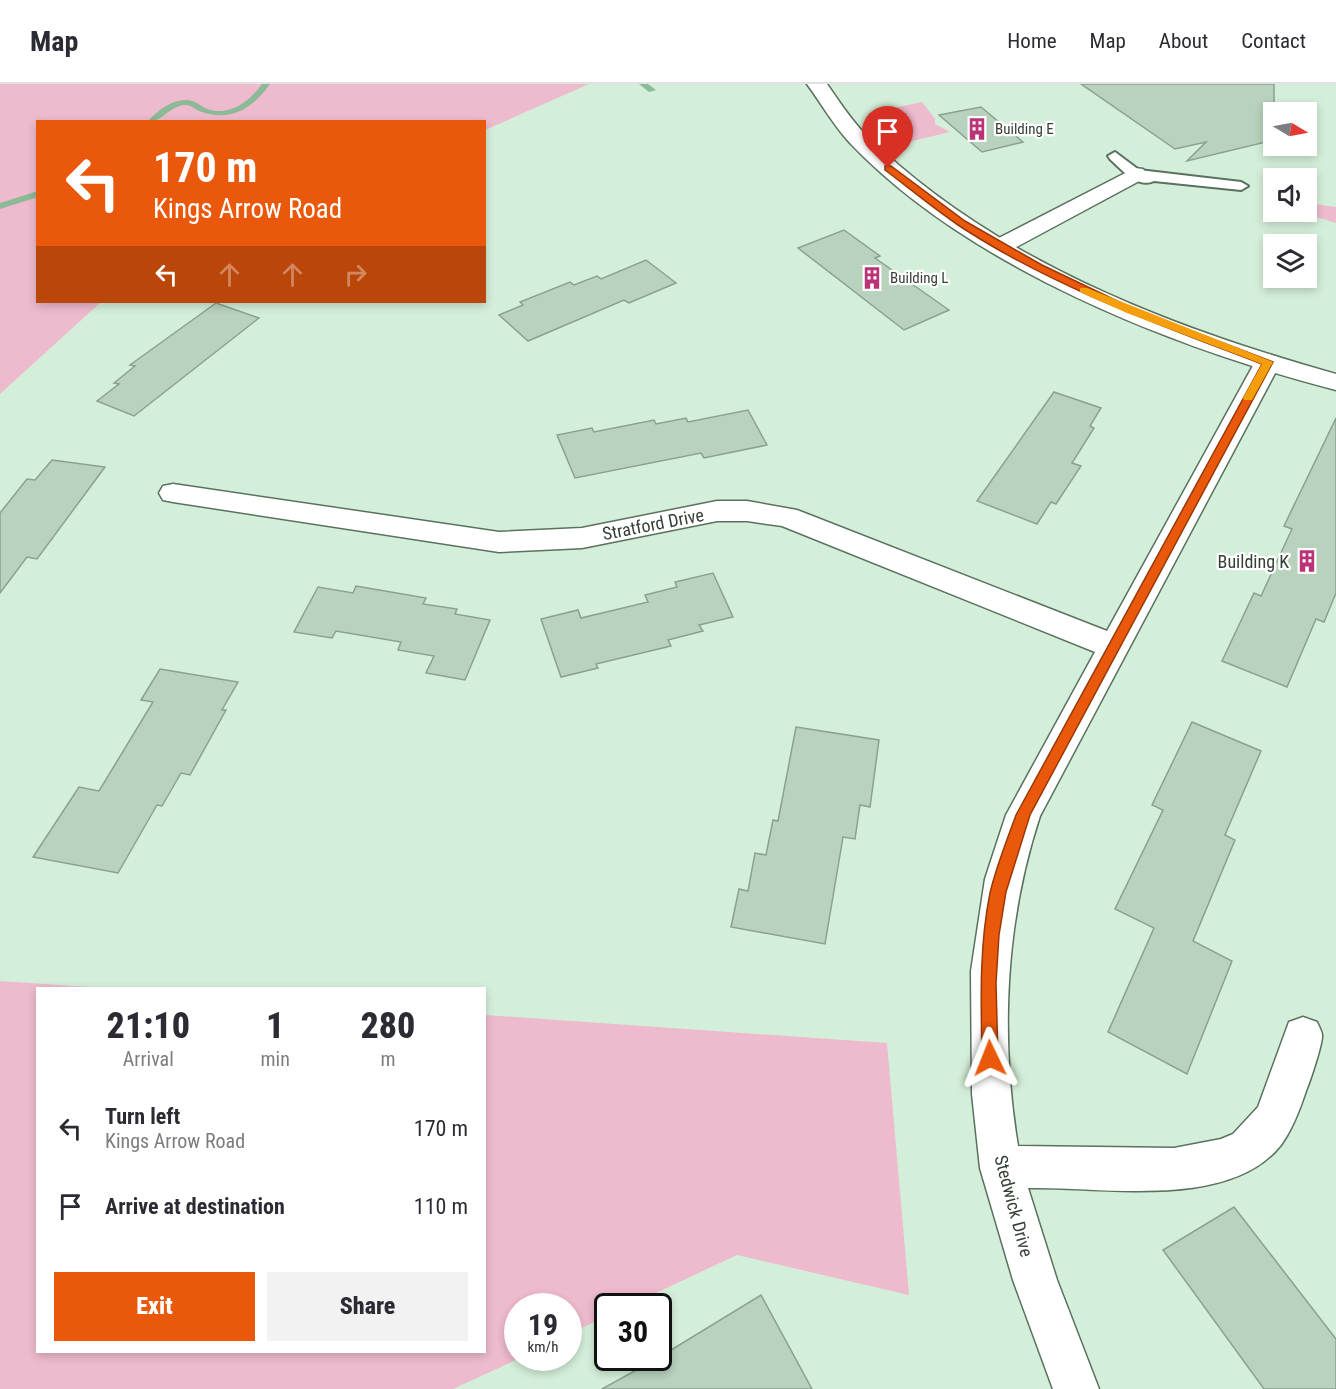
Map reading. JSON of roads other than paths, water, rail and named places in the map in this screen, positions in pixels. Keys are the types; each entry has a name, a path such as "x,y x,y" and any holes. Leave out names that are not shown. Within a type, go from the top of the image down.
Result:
{"street":[{"path":"817,84 847,128 888,168 918,193 999,247 1077,287 1131,311 1268,362 1336,382"},
{"path":"999,247 1135,174"},
{"name":"Stedwick Drive","path":"1076,1389 1037,1288 1001,1168 992,1100 988,983 998,892 1023,815 1112,646 1268,362"},
{"name":"Stratford Drive","path":"173,493 499,542 582,538 717,511 773,514 1112,646"},
{"path":"1001,1168 1167,1170 1203,1165 1245,1149 1265,1132 1278,1110 1303,1035"}],"lane":[{"path":"1115,156 1135,174 1182,194"},
{"path":"1135,174 1241,186"}],"waterway":[{"path":"153,120 164,111 186,102 214,113 231,112 247,105 266,84"},
{"path":"643,84 652,90"},
{"path":"0,206 36,195"}],"place":[{"name":"Building E","path":"977,129"},
{"name":"Building L","path":"872,278"},
{"name":"Building K","path":"1307,561"}]}
